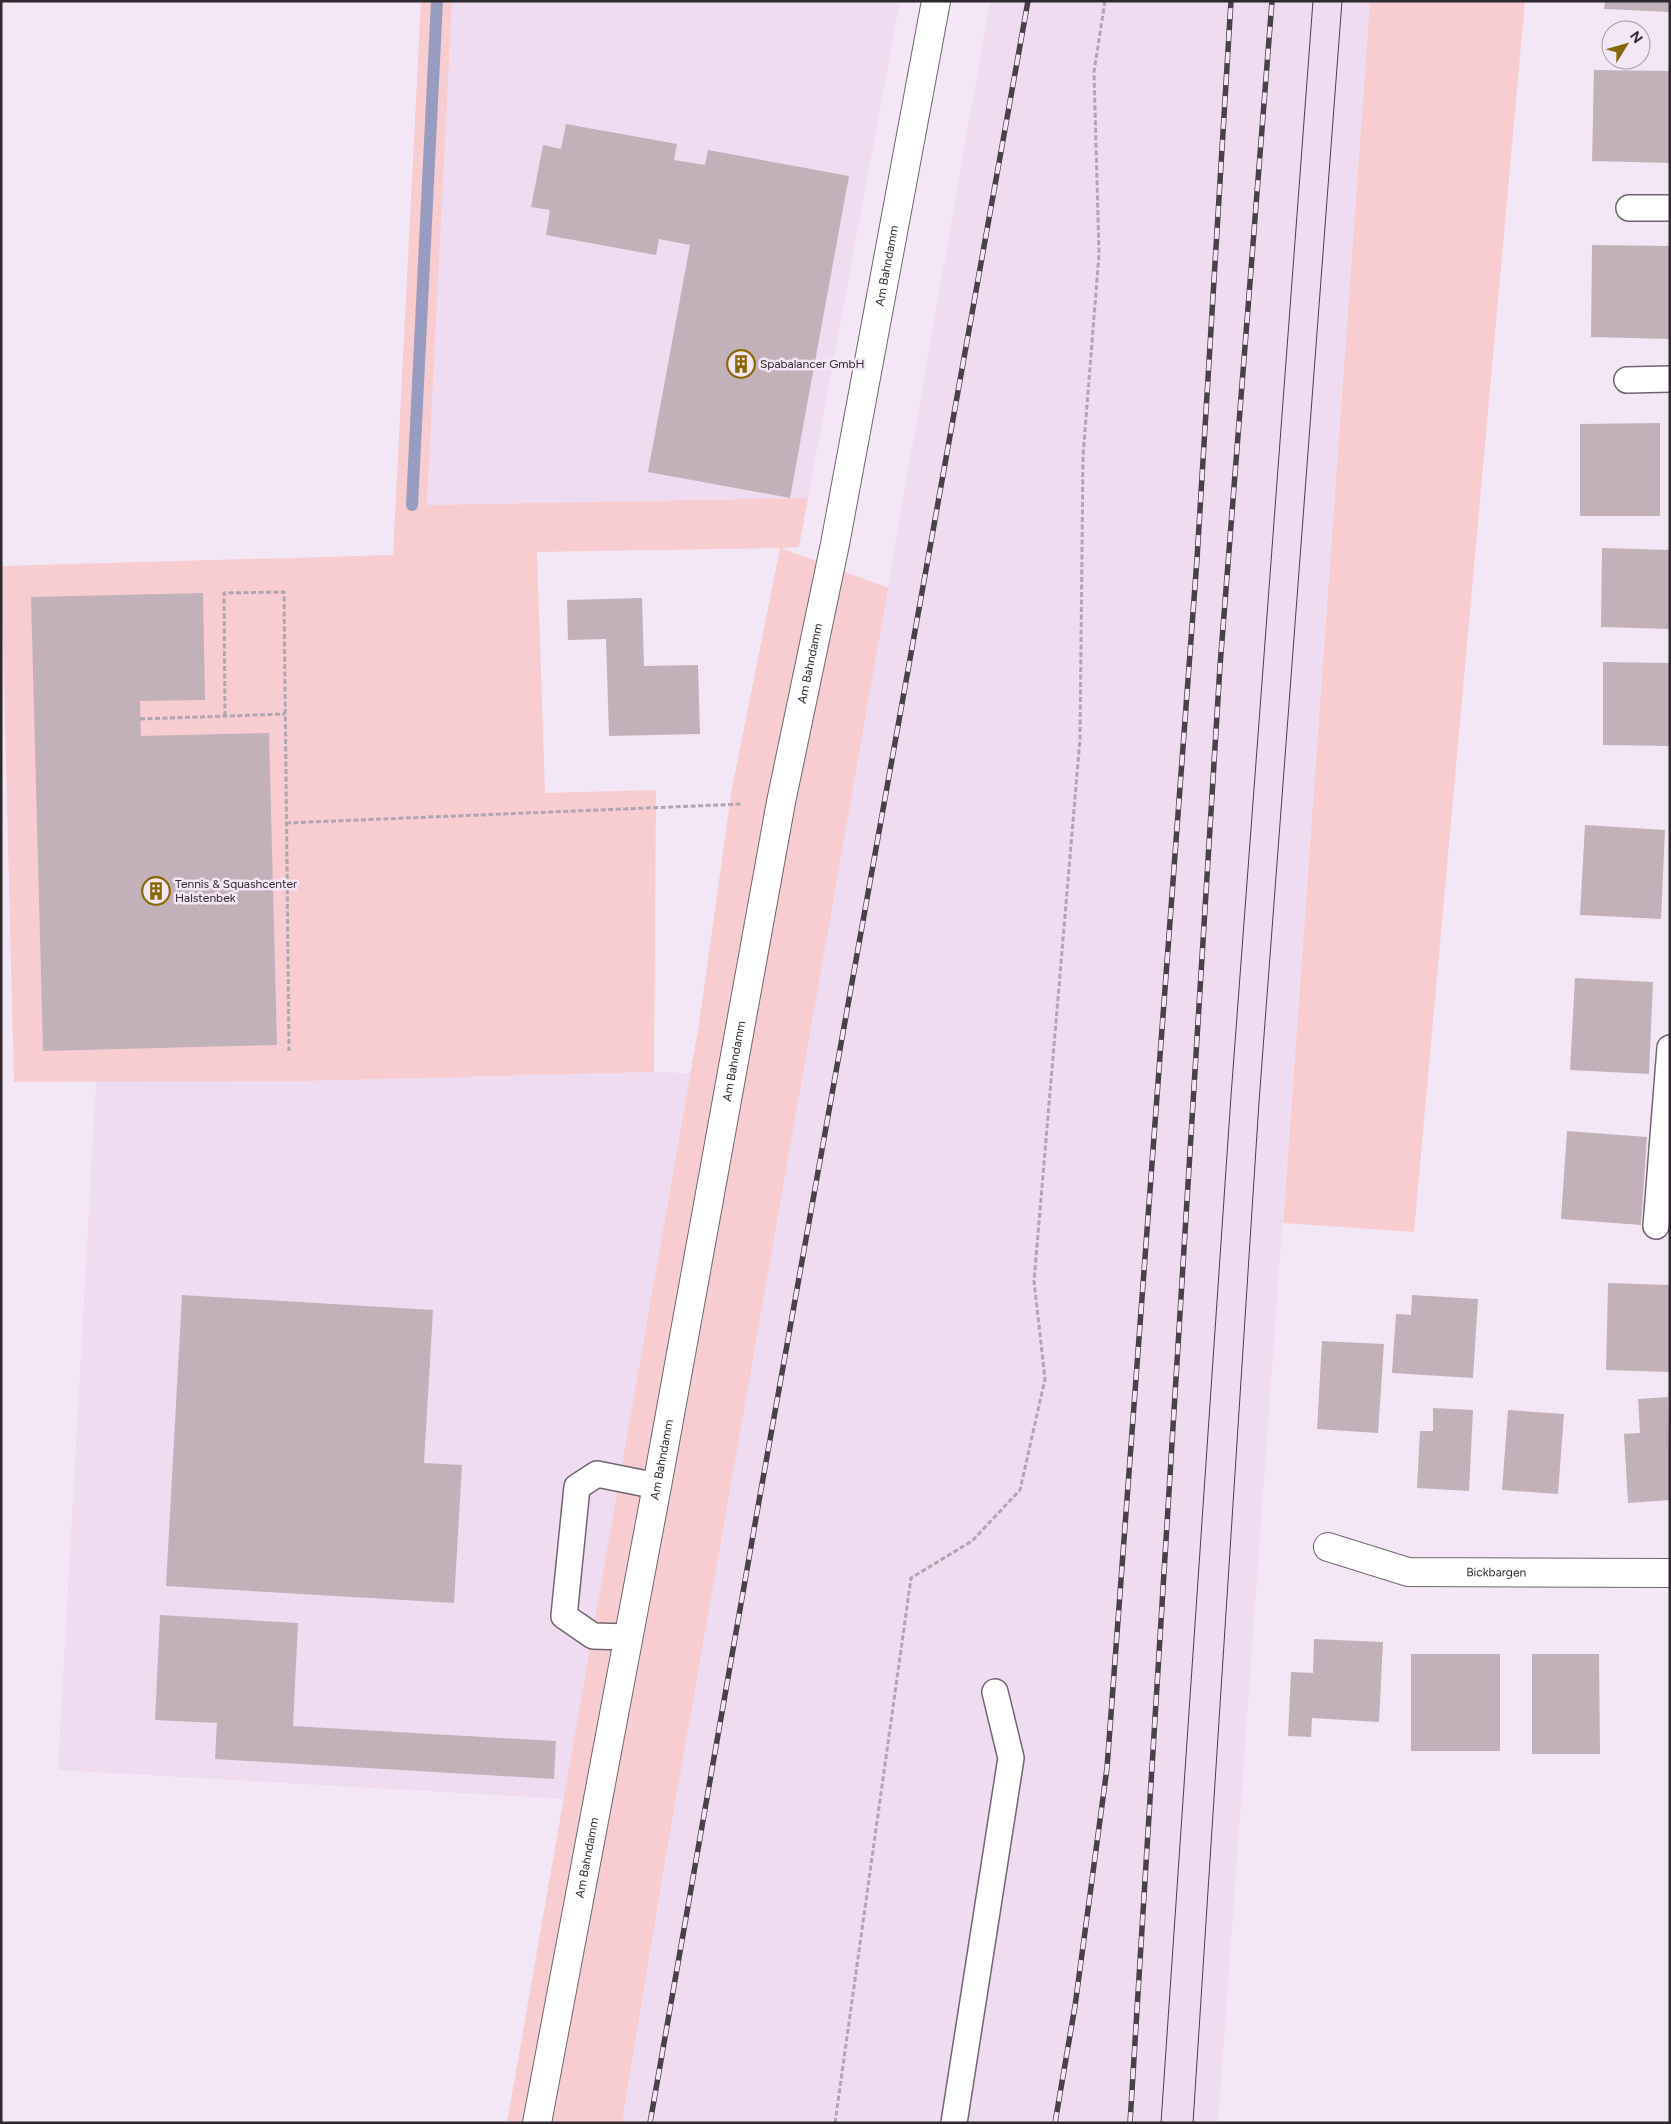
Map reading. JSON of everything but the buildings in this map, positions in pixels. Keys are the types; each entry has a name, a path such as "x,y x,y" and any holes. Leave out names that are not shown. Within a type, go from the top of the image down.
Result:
{"street":[{"name":"Am Bahndamm","path":"537,2123 657,1486 781,802 835,544 936,1"},
{"name":"Bickbargen","path":"1328,1547 1408,1572 1670,1573"}],"lane":[{"path":"1629,208 1670,208"},
{"path":"1627,380 1670,379"},
{"path":"1656,1226 1670,1048"},
{"path":"629,1637 593,1636 564,1616 577,1487 597,1474 657,1486"},
{"path":"954,2123 1011,1758 995,1692"}],"path":[{"path":"835,2123 911,1578 972,1541 1020,1490 1045,1379 1034,1281 1080,739 1083,456 1099,254 1094,72 1105,1"},
{"path":"225,716 224,592 284,592 289,1051"},
{"path":"140,719 284,714"},
{"path":"286,823 781,802"}],"shaded area":[{"path":"421,1 452,1 427,505 808,498 799,547 781,548 888,588 665,1861 622,2123 507,2123 699,1024 732,788 780,548 537,552 545,793 656,790 654,1072 304,1081 14,1082 1,566 393,555"},
{"path":"452,1 900,1 808,498 427,505"},
{"path":"990,1 1370,1 1218,2123 622,2123 665,1861"},
{"path":"1370,1 1525,1 1414,1232 1283,1223"},
{"path":"654,1072 690,1073 565,1799 58,1770 96,1081 304,1081"}],"waterway":[{"path":"412,505 437,1"}],"tram line":[{"path":"1161,2123 1231,1096 1313,1"},
{"path":"1193,2123 1259,1102 1342,1"}],"railway":[{"path":"650,2123 759,1501 1028,1"},
{"path":"1055,2123 1075,2006 1107,1768 1197,559 1231,1"},
{"path":"1130,2123 1220,666 1272,1"}],"place":[{"name":"Spabalancer GmbH","path":"741,364"},
{"name":"Tennis & Squashcenter Halstenbek","path":"156,891"}]}
